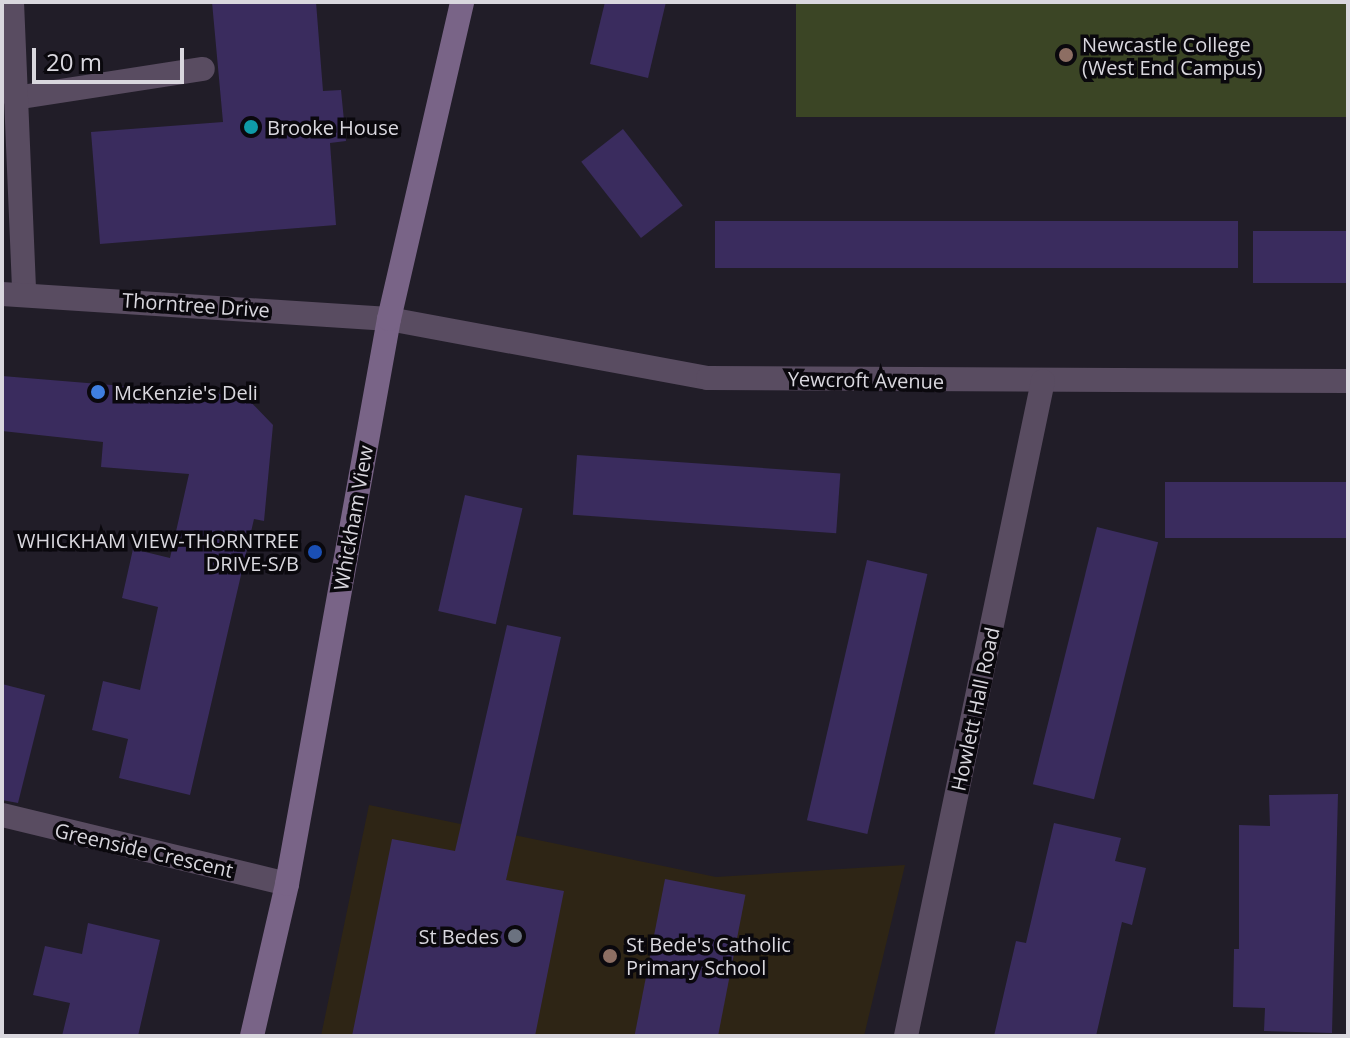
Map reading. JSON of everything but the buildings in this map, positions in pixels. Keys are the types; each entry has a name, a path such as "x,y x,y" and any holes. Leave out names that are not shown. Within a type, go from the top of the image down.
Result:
{"main road":[{"name":"Whickham View","path":"252,1036 287,884 389,319 462,2"}],"street":[{"path":"12,2 15,98 13,293"},
{"path":"15,98 203,69"},
{"name":"Thorntree Drive","path":"13,293 389,319"},
{"name":"Yewcroft Avenue","path":"389,319 708,378 1348,381"},
{"name":"Howlett Hall Road","path":"906,1036 1043,381"},
{"name":"Greenside Crescent","path":"2,815 287,884"}],"shaded area":[{"name":"St Bede's Catholic Primary School","path":"369,805 716,877 905,865 864,1036 321,1036"}],"green space":[{"name":"Newcastle College (West End Campus)","path":"796,2 1348,2 1348,117 796,117"}],"place":[{"name":"Newcastle College (West End Campus)","path":"1066,55"},
{"name":"Brooke House","path":"251,127"},
{"name":"McKenzie's Deli","path":"98,392"},
{"name":"WHICKHAM VIEW-THORNTREE DRIVE-S/B","path":"315,552"},
{"name":"St Bedes","path":"515,936"},
{"name":"St Bede's Catholic Primary School","path":"610,956"}]}
